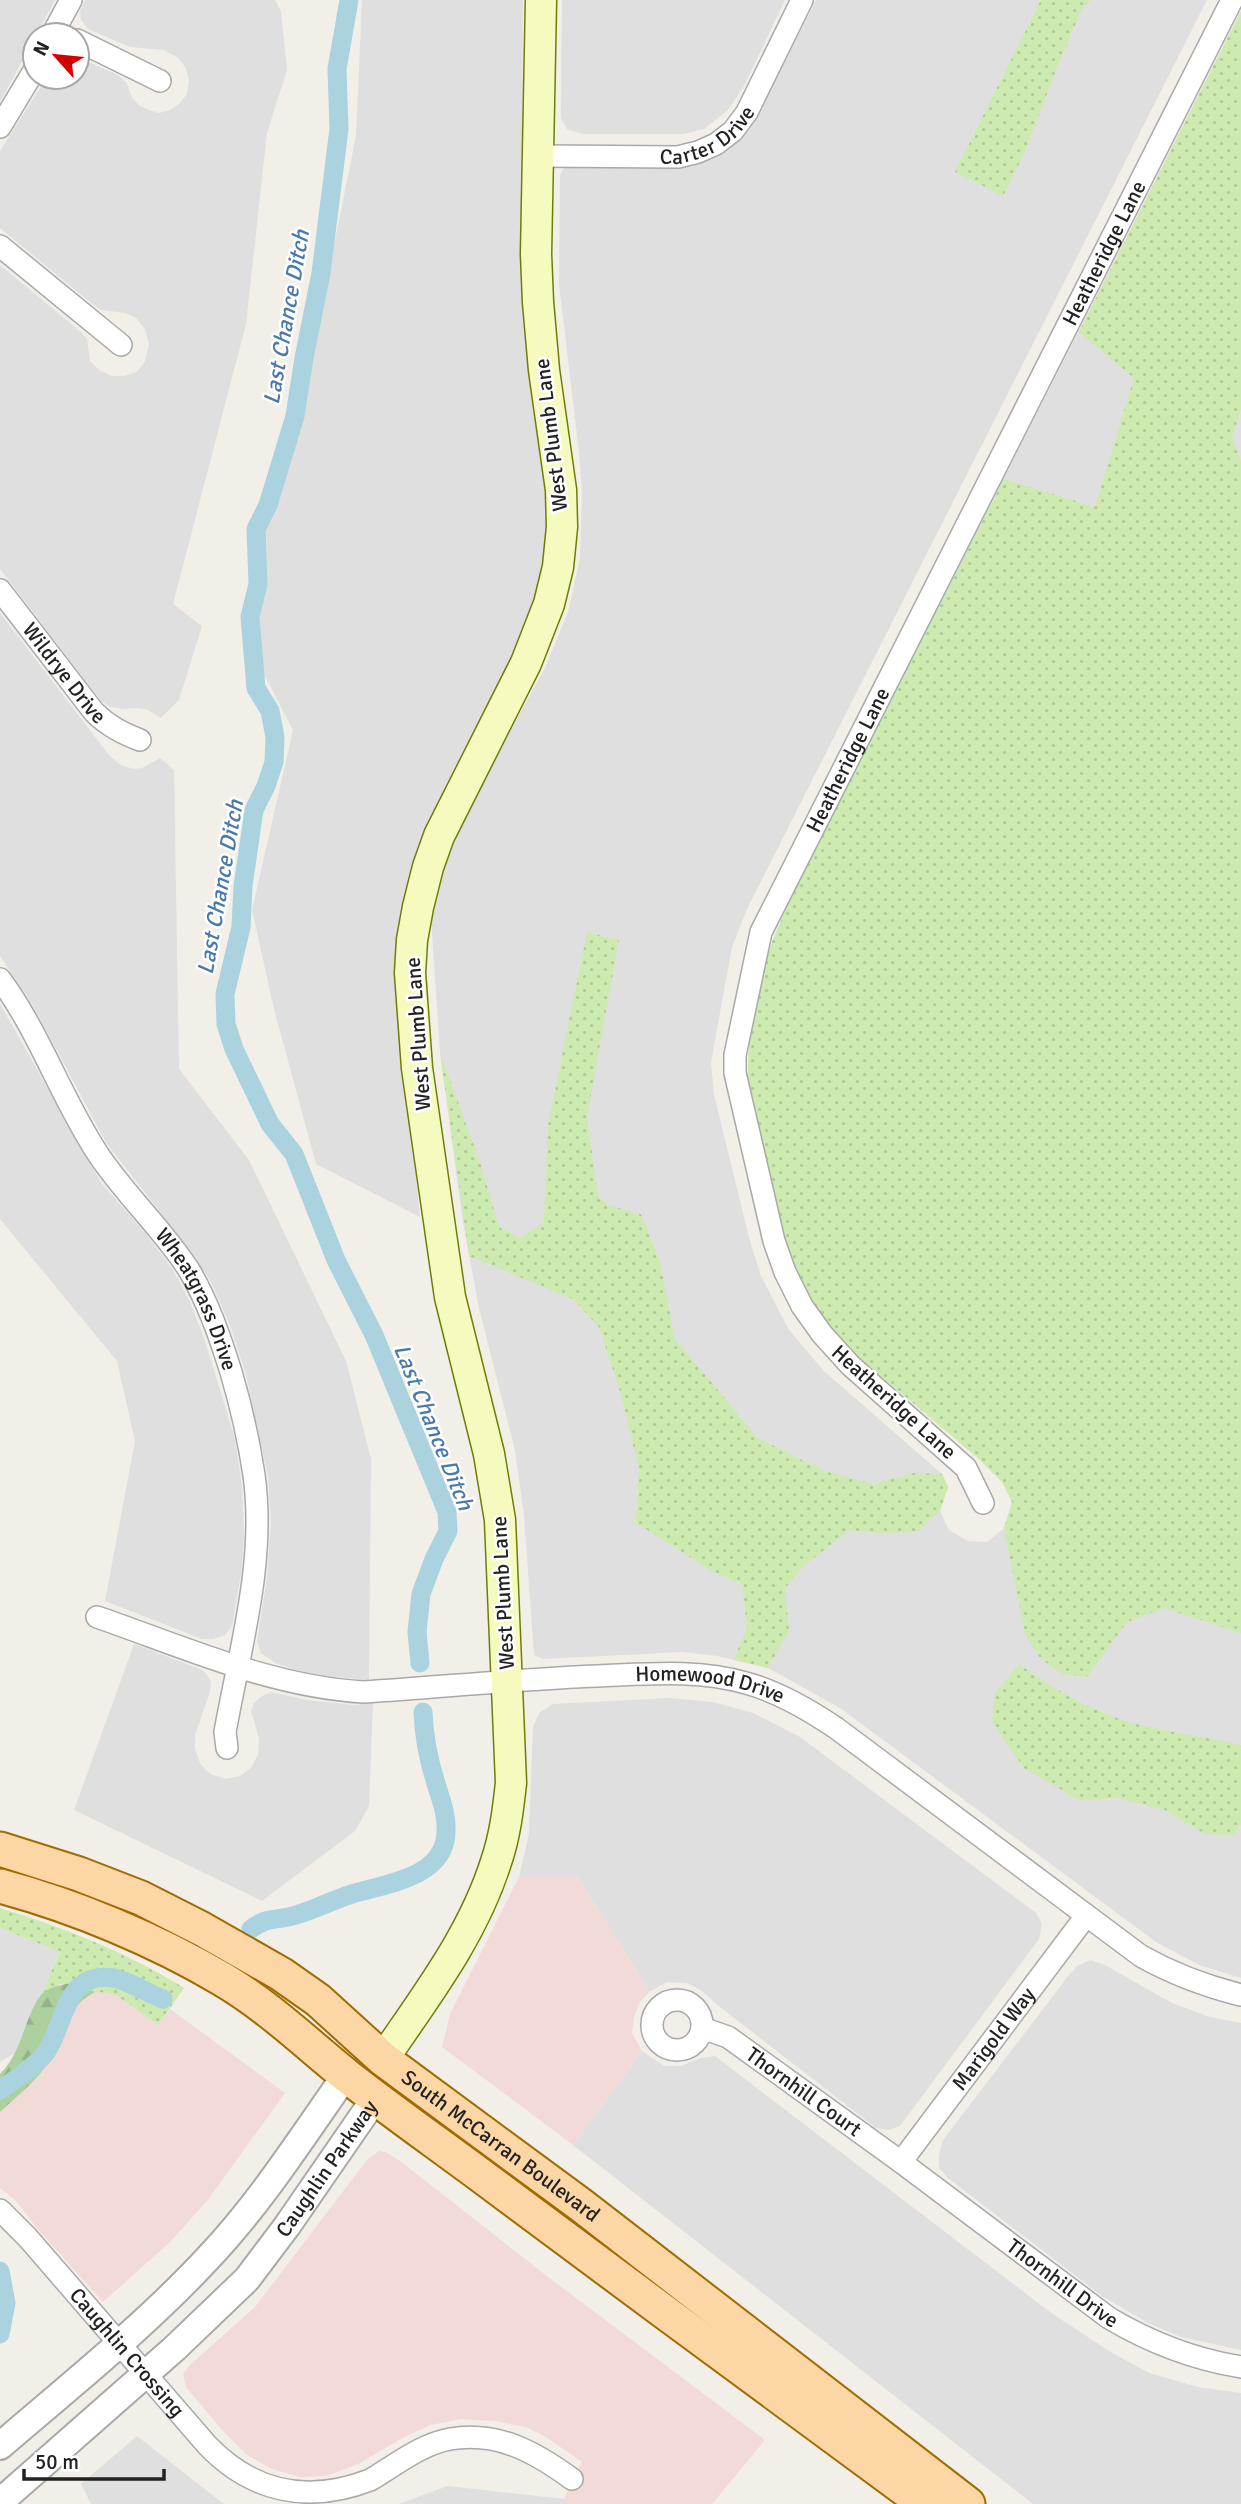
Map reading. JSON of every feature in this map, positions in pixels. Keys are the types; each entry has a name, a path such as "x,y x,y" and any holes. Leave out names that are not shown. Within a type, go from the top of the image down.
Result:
{"main road":[{"name":"West Plumb Lane","path":"383,2059 461,1942 482,1899 497,1861 506,1823 511,1783 500,1520 489,1454 450,1297 417,1068 410,973 418,907 439,836 526,663 549,604 558,567 562,527 561,489 544,370 538,302 541,0"},
{"name":"South McCarran Boulevard","path":"0,1849 79,1874 129,1894 202,1929 281,1974 318,2000 383,2059 603,2222 968,2504"},
{"name":"South McCarran Boulevard","path":"0,1886 24,1892 150,1942 223,1980 277,2016 346,2076 925,2504"},
{"name":"Caughlin Parkway","path":"346,2076 371,2058 383,2059 385,2069 376,2097"}],"street":[{"path":"63,21 71,0"},
{"name":"Carter Drive","path":"539,156 678,157 716,144 733,131 747,112 803,0"},
{"name":"Heatheridge Lane","path":"983,1503 966,1468 849,1365 802,1306 785,1272 774,1241 736,1073 735,1055 761,932 1232,0"},
{"path":"91,47 160,81"},
{"path":"0,127 22,91"},
{"path":"0,246 121,345"},
{"name":"Wildrye Drive","path":"0,590 94,712 113,729 140,740"},
{"name":"Wheatgrass Drive","path":"0,979 22,1012 96,1152 125,1192 176,1251 190,1273 215,1324 237,1393 254,1477 256,1518 251,1591 225,1732 227,1748"},
{"name":"Homewood Drive","path":"97,1617 237,1665 315,1688 364,1692 507,1680 675,1672 735,1681 782,1696 836,1728 1141,1956 1172,1973 1208,1987 1241,1995"},
{"name":"Marigold Way","path":"901,2162 1086,1916"},
{"name":"Thornhill Court","path":"702,2028 728,2037 901,2162"},
{"name":"Caughlin Parkway","path":"0,2446 118,2343 210,2256 270,2181 346,2076"},
{"name":"Caughlin Parkway","path":"0,2502 145,2374 247,2279 376,2097"},
{"name":"Thornhill Drive","path":"901,2162 1109,2318 1140,2337 1176,2352 1241,2367"},
{"name":"Caughlin Crossing","path":"0,2210 37,2247 207,2445 233,2470 279,2493 298,2496 336,2494 371,2479 419,2449 452,2439 471,2437 505,2441 522,2447 572,2479"}],"shaded area":[{"path":"0,0 55,0 44,21 21,21 21,63 0,102"},
{"path":"85,0 275,0 281,11 287,70 267,133 246,324 173,604 202,626 179,700 161,718 148,710 111,707 101,701 0,569 0,265 81,332 87,339 90,361 99,370 112,376 137,372 145,361 149,345 145,329 136,318 125,313 101,310 0,228 0,151 38,91 91,91 91,63 118,75 126,82 132,98 140,106 159,113 179,104 187,94 189,81 186,68 177,57 164,50 130,47 91,30 91,21 82,21 80,11"},
{"path":"362,0 523,0 523,322 546,486 548,539 543,575 530,619 426,837 412,870 404,900 399,934 401,1025 420,1217 316,1164 274,1009 252,910 293,730 258,663 264,523 304,394 356,136"},
{"path":"562,0 785,0 744,86 728,110 704,129 683,134 582,134 567,129 561,118"},
{"path":"816,0 1207,0 747,909 732,947 711,1062 714,1094 749,1238 761,1276 789,1330 824,1371 942,1474 948,1487 940,1511 949,1530 968,1541 987,1542 1004,1528 1012,1502 1002,1482 979,1459 855,1354 749,1041 772,942 793,893 1241,12 1241,1978 1199,1965 1156,1942 840,1708 768,1668 717,1656 682,1652 543,1659 534,1655 524,1516 515,1450 479,1308 463,1223 440,1053 430,902 456,828 545,668 568,612 580,558 582,491 559,284 560,176 563,169 572,164 698,162 719,155 737,140 763,106"},
{"path":"0,613 109,755 119,764 133,769 142,768 160,758 174,770 179,1069 249,1160 346,1361 371,1459 369,1680 325,1676 293,1669 275,1663 261,1653 257,1641 267,1578 271,1523 268,1476 246,1375 230,1325 211,1282 193,1254 107,1144 32,1004 0,956"},
{"path":"0,1004 102,1184 173,1270 190,1302 205,1341 235,1439 242,1486 242,1568 232,1626 225,1635 202,1639 105,1601 135,1441 117,1361 0,1219"},
{"path":"134,1644 206,1673 211,1682 210,1692 195,1735 195,1749 200,1763 210,1774 226,1779 240,1776 251,1768 258,1755 259,1738 251,1711 254,1703 262,1696 271,1692 307,1700 354,1705 373,1703 369,1806 355,1831 262,1901 74,1810"},
{"path":"668,1698 713,1702 753,1713 800,1737 1036,1913 1042,1924 1039,1939 900,2126 888,2130 876,2128 702,1991 687,1983 667,1982 649,1992 578,1877 519,1877 529,1833 533,1726 540,1712 553,1704"},
{"path":"519,1877 578,1877 649,1992 640,2002 632,2033 642,2051 573,2145 442,2047 450,2014"},
{"path":"0,1928 60,1952 15,2053 0,2062"},
{"path":"1090,1960 1105,1965 1172,2003 1210,2017 1241,2023 1241,2350 1181,2337 1148,2323 1102,2296 948,2178 939,2168 943,2140 1066,1979 1077,1966"},
{"path":"95,1992 119,1997 158,2025 170,2009 285,2093 207,2201 169,2243 103,2302 16,2201 0,2188 0,2112 42,2071 50,2060 73,2008"},
{"path":"642,2051 664,2066 681,2066 715,2056 1050,2312 1109,2351 1149,2373 1198,2387 1241,2393 1241,2504 1033,2504 573,2145"},
{"path":"379,2151 386,2152 400,2161 552,2280 765,2440 712,2504 570,2504 564,2499 582,2462 546,2437 526,2427 495,2421 461,2419 431,2425 404,2437 358,2464 326,2476 300,2477 272,2469 247,2455 223,2431 186,2387 183,2374 255,2307 367,2160"},
{"path":"137,2436 224,2504 91,2504 81,2484"},
{"path":"448,2486 564,2499 570,2504 398,2504"}],"green space":[{"path":"1041,0 1091,0 1082,9 1024,154 1003,196 955,172"},
{"path":"1241,11 1241,409 1232,437 1241,461 1241,1633 1164,1608 1127,1622 1087,1677 1062,1674 1040,1658 1025,1634 1004,1528 1012,1502 1002,1482 979,1459 855,1354 826,1322 805,1292 785,1251 747,1084 749,1041 762,974 793,893 1004,479 1095,507 1134,378 1079,332"},
{"path":"587,932 619,940 587,1117 598,1196 608,1205 641,1214 660,1262 675,1339 758,1438 824,1471 874,1484 914,1473 942,1474 948,1487 940,1511 917,1532 878,1533 849,1530 804,1566 785,1588 789,1631 768,1668 734,1660 747,1627 742,1584 712,1571 636,1523 639,1469 620,1391 599,1327 573,1299 469,1256 440,1053 481,1165 499,1227 521,1238 544,1222 548,1125"},
{"path":"1019,1664 1062,1693 1109,1715 1141,1725 1241,1745 1241,1824 1234,1835 1205,1834 1165,1810 1118,1798 1079,1800 1024,1768 992,1722 995,1693"},
{"path":"0,1908 95,1942 184,1988 158,2025 119,1997 95,1992 75,1983 60,1984 41,1995 60,1952 0,1928"},
{"path":"75,1983 95,1992 71,2014 56,2050 40,2074 0,2112 0,2074 13,2056 40,1996 51,1988"}],"waterway":[{"name":"Last Chance Ditch","path":"349,0 337,69 339,129 321,273 295,416 268,505 256,529 258,584 250,617 256,688 270,711 275,737 274,762 254,810 243,886 241,927 225,994 226,1024 234,1049 270,1124 294,1154 336,1260 374,1335 447,1512 448,1531 421,1594 417,1632 420,1663"},
{"name":"Last Chance Ditch","path":"251,1929 268,1920 296,1915 346,1896 408,1878 435,1861 443,1848 446,1825 428,1755 423,1712"},
{"name":"Last Chance Ditch","path":"0,2090 43,2056 67,2005 84,1983 96,1978 113,1978 163,1999"},
{"name":"Last Chance Ditch","path":"0,2271 6,2303 0,2334"}]}
